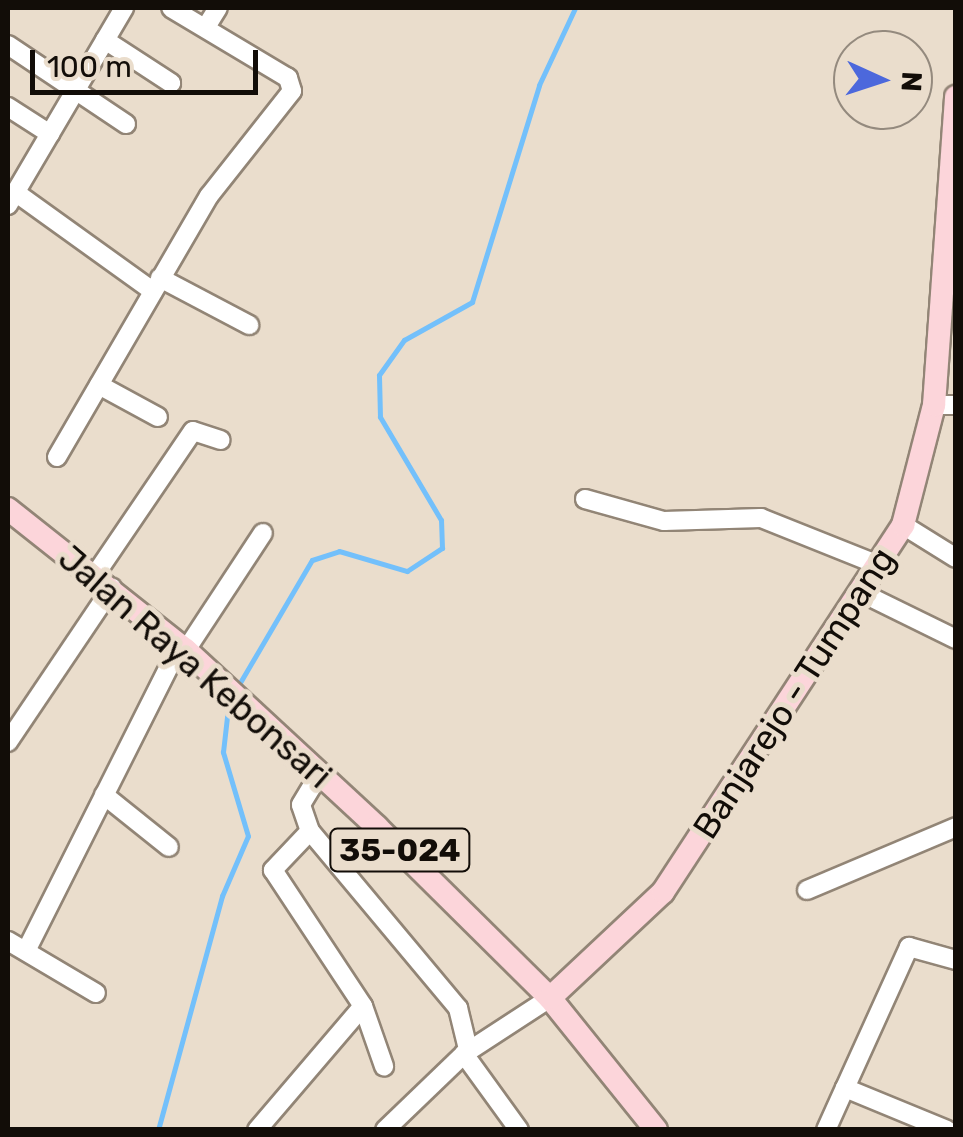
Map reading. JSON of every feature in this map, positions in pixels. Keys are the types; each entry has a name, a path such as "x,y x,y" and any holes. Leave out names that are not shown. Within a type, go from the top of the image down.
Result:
{"main road":[{"name":"Banjarejo - Tumpang","path":"550,998 663,892 864,594 903,525 944,405 956,97"},
{"name":"Jalan Raya Kebonsari","path":"8,508 183,648 320,773 550,998 656,1130"}],"street":[{"path":"57,457 157,284 292,91 288,78 171,8"},
{"path":"206,26 218,8"},
{"path":"118,10 77,90 11,198 157,284 249,325"},
{"path":"105,40 171,83"},
{"path":"8,45 126,124"},
{"path":"8,107 50,134"},
{"path":"98,385 158,418"},
{"path":"8,742 194,431 221,440"},
{"path":"585,499 664,522 761,518 881,566"},
{"path":"903,525 956,558"},
{"path":"26,950 183,648 264,533"},
{"path":"864,594 956,638"},
{"path":"320,773 301,804 310,831 458,1008 463,1059 519,1130"},
{"path":"104,795 168,847"},
{"path":"807,890 956,827"},
{"path":"310,831 273,869 279,885 363,1006 384,1066"},
{"path":"8,941 96,993"},
{"path":"826,1130 909,947 956,960"},
{"path":"385,1130 463,1059 518,1027 550,998"},
{"path":"256,1130 363,1006"},
{"path":"845,1088 947,1130"}],"waterway":[{"path":"238,686 312,560 339,551 407,571 442,548 441,520 380,417 379,375 404,340 472,302 539,85 575,8"},
{"path":"158,1130 222,896 248,836 223,752 229,699"}]}
